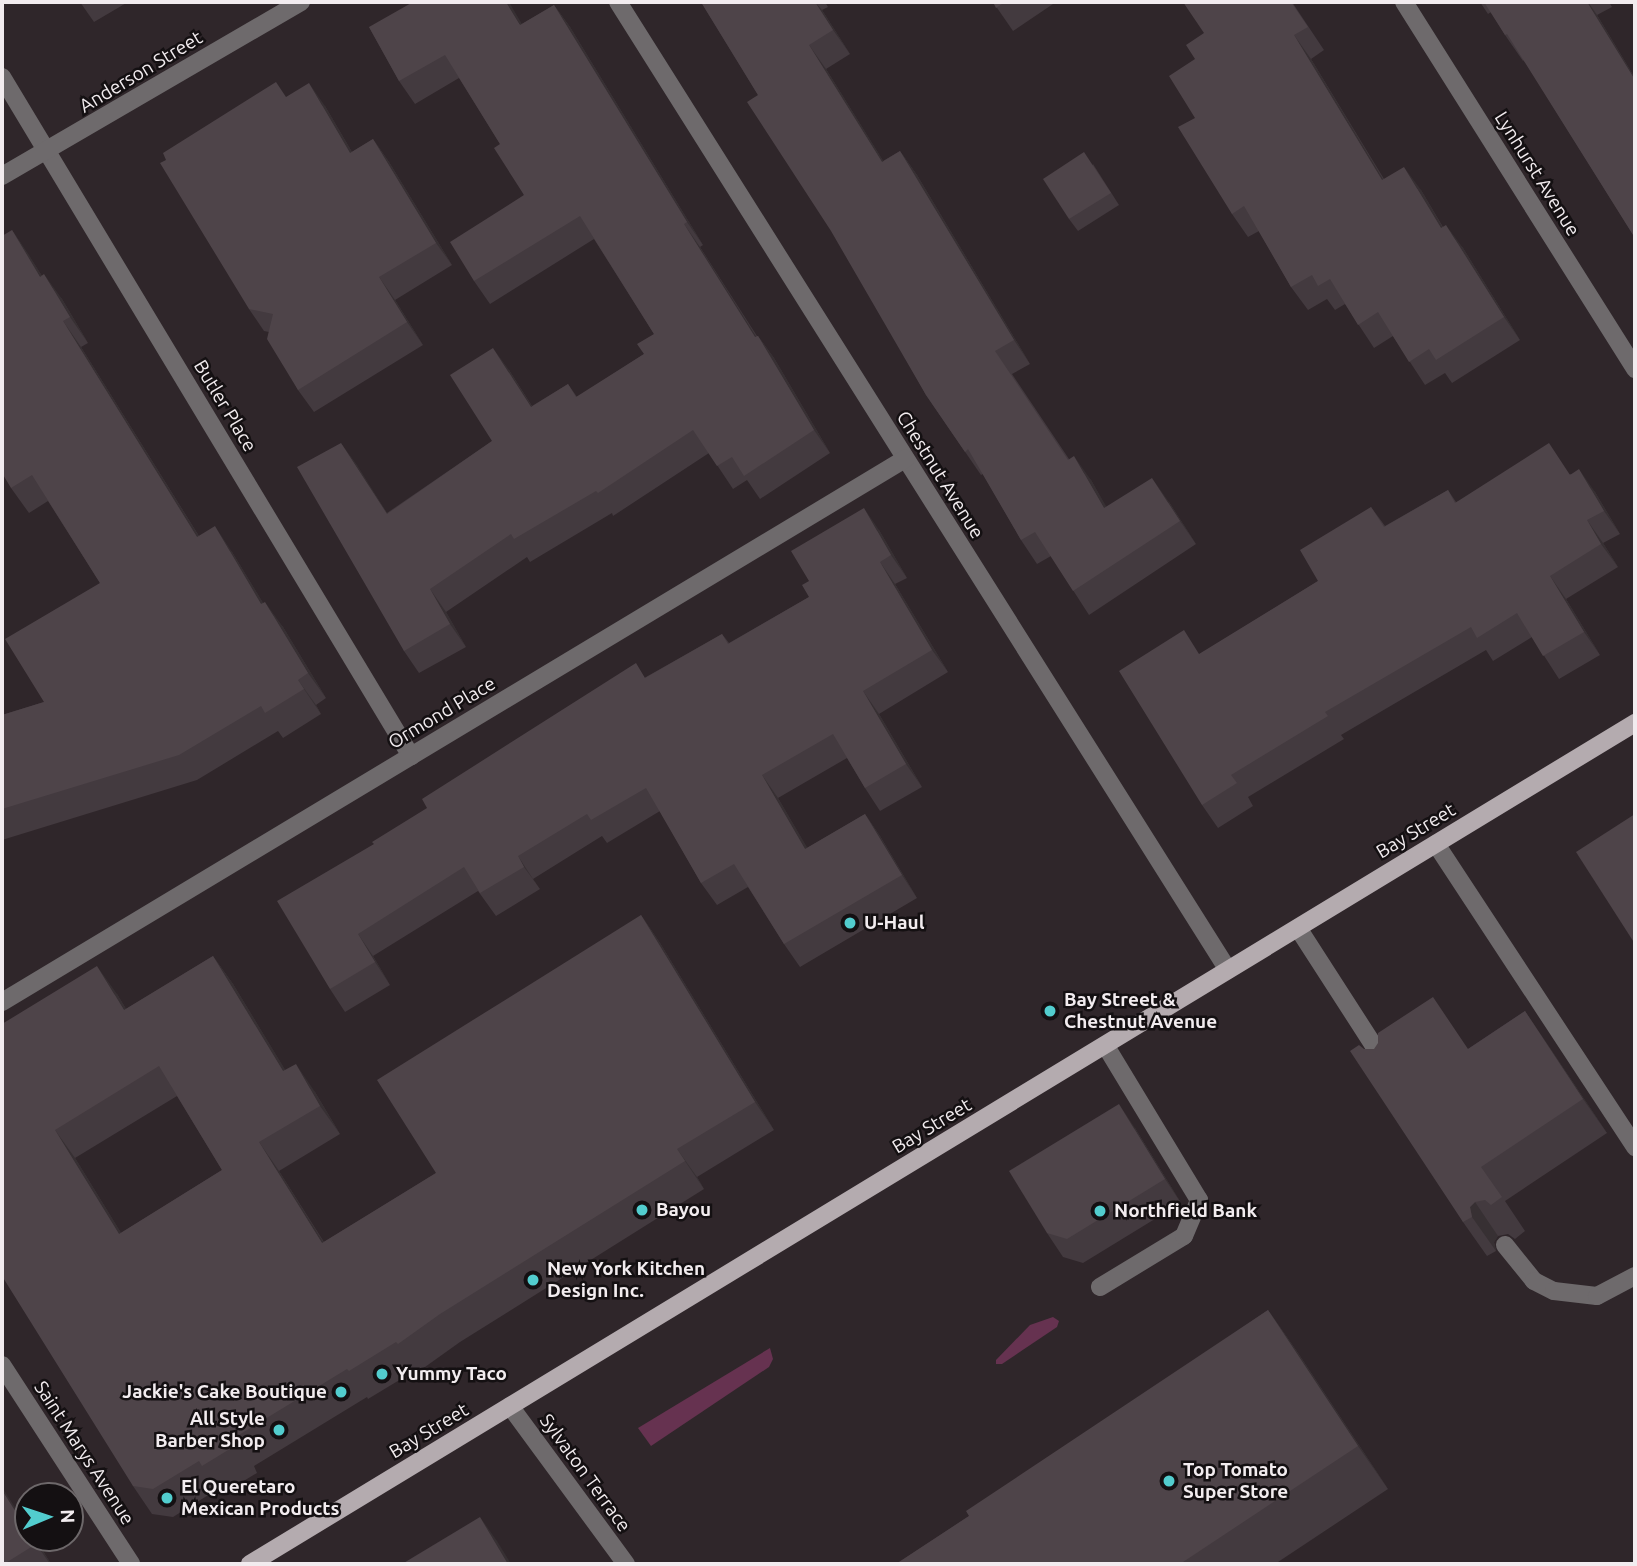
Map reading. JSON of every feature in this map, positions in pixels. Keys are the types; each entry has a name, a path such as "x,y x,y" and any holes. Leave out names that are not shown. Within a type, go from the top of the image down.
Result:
{"main road":[{"name":"Bay Street","path":"250,1564 1635,723"}],"street":[{"name":"Anderson Street","path":"2,176 301,2"},
{"name":"Chestnut Avenue","path":"618,2 1228,970"},
{"name":"Lynhurst Avenue","path":"1404,2 1635,369"},
{"name":"Butler Place","path":"2,77 411,756"},
{"name":"Ormond Place","path":"2,1002 905,459"},
{"path":"1436,844 1635,1147"},
{"path":"1298,928 1392,1073"},
{"path":"1100,1287 1184,1236 1199,1200 1105,1045"},
{"path":"1505,1245 1534,1281 1554,1291 1597,1296 1635,1276"},
{"name":"Saint Marys Avenue","path":"2,1365 131,1564"},
{"name":"Sylvaton Terrace","path":"510,1406 626,1564"}],"shaded area":[{"path":"1053,1317 1059,1321 1057,1327 1002,1364 996,1364 996,1360 1030,1325"},
{"path":"770,1348 773,1359 769,1367 651,1446 638,1428"}],"building":[{"path":"413,2 506,2 520,25 554,5 687,222 684,224 755,337 758,336 814,430 744,476 732,457 717,466 693,430 598,493 596,491 514,539 511,534 430,589 450,624 404,651 297,467 341,443 387,514 492,441 450,375 493,348 531,407 568,384 576,397 644,354 637,344 654,334 580,216 474,281 450,242 524,195 494,148 500,144 445,55 399,81 369,27"},
{"path":"701,2 815,2 833,30 809,45 882,162 900,151 1014,340 995,351 1068,460 1074,456 1104,508 1152,478 1180,521 1073,591 1035,532 1021,540 968,449 965,452 926,395 831,231 747,102 758,95"},
{"path":"993,2 1005,2 996,8"},
{"path":"1183,2 1291,2 1308,27 1294,35 1382,180 1404,167 1441,228 1446,225 1504,317 1436,360 1429,349 1409,362 1378,312 1358,325 1330,279 1318,286 1312,275 1291,287 1244,206 1232,214 1178,127 1195,118 1169,76 1195,59 1186,45 1204,33"},
{"path":"1484,2 1587,2 1635,80 1635,238 1507,34 1505,35"},
{"path":"276,82 286,97 309,83 350,153 373,139 436,243 379,277 407,322 298,390 267,339 273,314 249,309 160,163 166,160 163,153"},
{"path":"1084,152 1111,193 1069,219 1043,179"},
{"path":"12,230 40,277 44,274 70,317 63,321 197,537 215,526 261,604 265,602 308,673 298,680 304,689 265,713 261,706 179,755 2,809 2,715 44,702 5,639 100,583 32,475 11,488 2,473 2,236"},
{"path":"1549,443 1570,475 1579,469 1604,511 1587,520 1601,544 1550,576 1584,632 1543,656 1517,613 1477,638 1471,627 1325,712 1328,716 1231,775 1237,783 1202,805 1119,671 1184,630 1199,654 1318,581 1300,550 1371,507 1384,527 1448,490 1455,503"},
{"path":"864,508 891,555 880,562 932,650 863,691 906,764 865,788 833,734 762,775 805,849 865,814 902,875 784,944 734,864 701,883 646,788 591,820 587,814 518,856 524,867 480,893 464,867 358,934 375,962 330,989 277,901 374,844 372,842 427,808 422,799 636,663 645,678 722,634 728,644 809,597 802,585 809,581 791,551"},
{"path":"1635,814 1635,944 1576,852"},
{"path":"641,915 755,1102 677,1149 685,1161 440,1314 398,1344 396,1342 349,1371 347,1369 234,1438 238,1444 202,1466 199,1461 153,1489 133,1486 2,1276 2,1024 97,966 124,1010 213,956 283,1071 296,1064 320,1106 259,1142 322,1243 436,1173 377,1080","holes":["159,1066 222,1170 119,1234 55,1130"]},
{"path":"1433,997 1468,1049 1525,1011 1583,1099 1481,1167 1502,1197 1491,1205 1485,1200 1475,1202 1470,1207 1472,1217 1463,1222 1350,1051 1359,1045 1364,1049 1374,1049 1378,1043 1378,1033"},
{"path":"1119,1104 1165,1179 1067,1239 1047,1233 1009,1171"},
{"path":"1268,1310 1358,1446 1180,1564 896,1564 969,1516 966,1511"},
{"path":"2,1490 14,1509 14,1552 23,1552 2,1564"},
{"path":"480,1517 508,1564 402,1564"}],"place":[{"name":"U-Haul","path":"850,923"},
{"name":"Bay Street & Chestnut Avenue","path":"1050,1011"},
{"name":"Bayou","path":"642,1210"},
{"name":"Northfield Bank","path":"1100,1211"},
{"name":"New York Kitchen Design Inc.","path":"533,1280"},
{"name":"Yummy Taco","path":"382,1374"},
{"name":"Jackie's Cake Boutique","path":"341,1392"},
{"name":"All Style Barber Shop","path":"279,1430"},
{"name":"Top Tomato Super Store","path":"1169,1481"},
{"name":"El Queretaro Mexican Products","path":"167,1498"}]}
